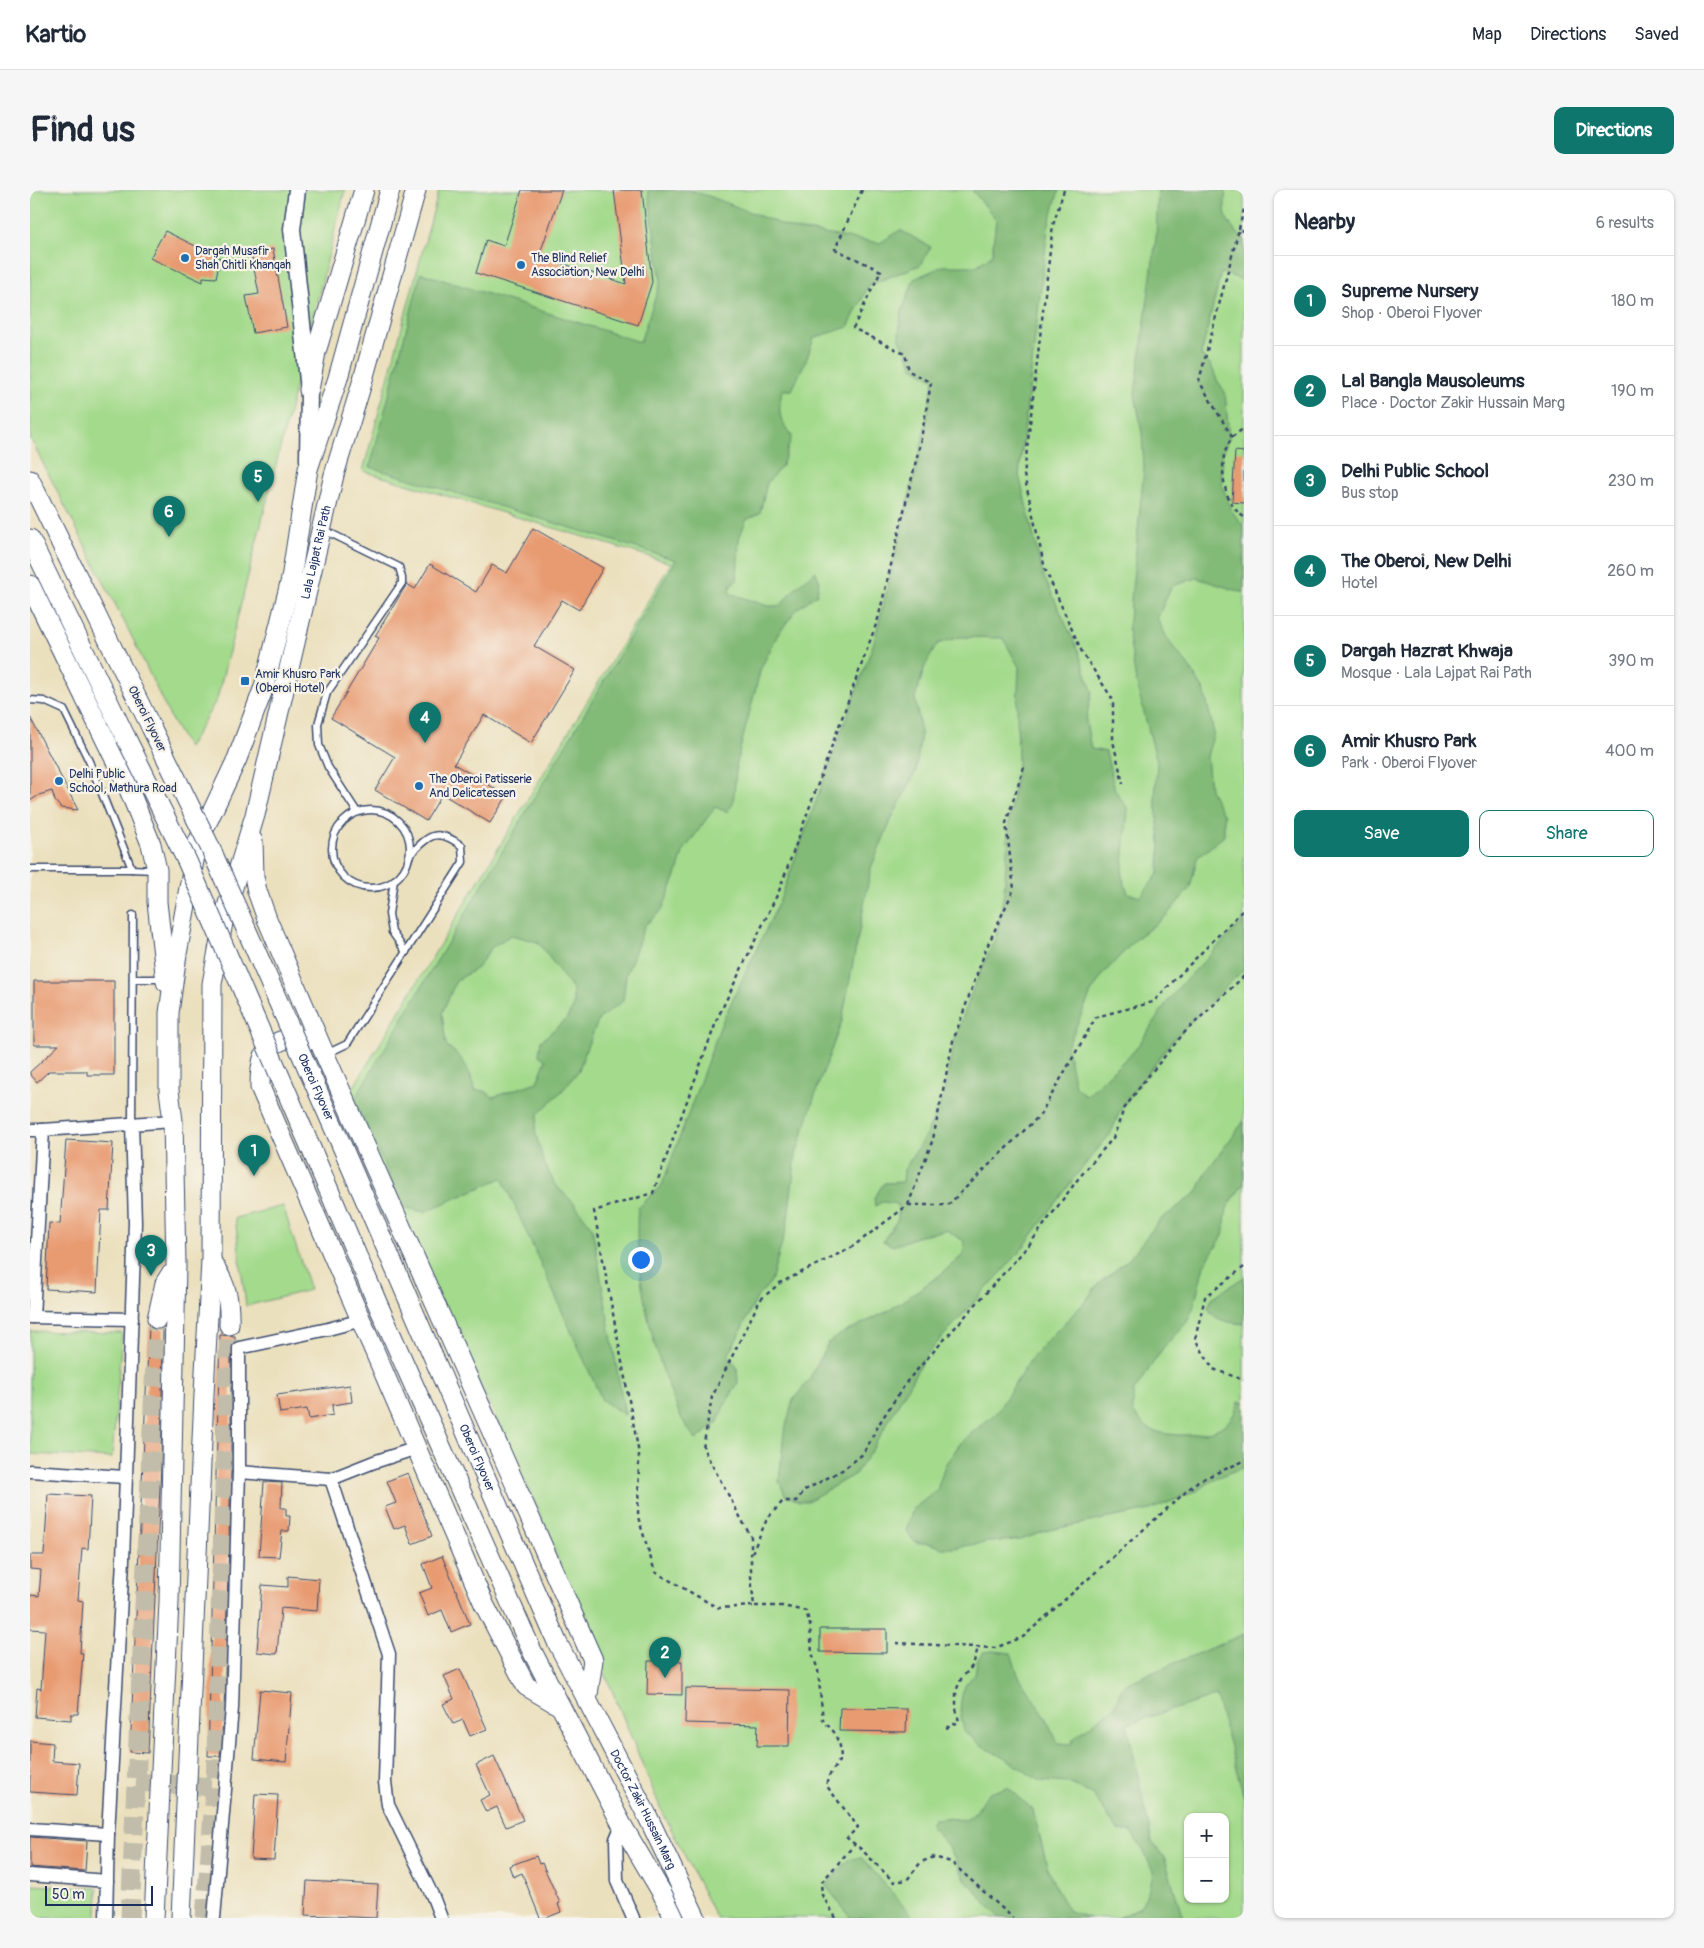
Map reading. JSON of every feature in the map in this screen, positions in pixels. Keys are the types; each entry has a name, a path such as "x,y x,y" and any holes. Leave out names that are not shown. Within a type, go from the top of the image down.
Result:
{"main road":[{"path":"308,390 316,352 364,190"},
{"name":"Lala Lajpat Rai Path","path":"170,1013 177,954 197,844 237,759 264,687 291,579 308,469 338,378 390,190"},
{"name":"Lala Lajpat Rai Path","path":"181,1918 205,1372 212,1261 212,984 224,917 254,815 334,474 362,383 416,190"},
{"path":"334,474 366,398 428,190"},
{"name":"Oberoi Flyover","path":"30,480 216,863 287,1020 557,1642 587,1701"},
{"path":"30,539 186,861 379,1307 532,1651 561,1707"},
{"path":"30,585 126,782 151,844 157,870 157,902 170,1013 169,1090 173,1121 176,1265 169,1602 154,1918"},
{"path":"254,815 252,859 256,890 267,920 324,1055 593,1660 587,1701"},
{"path":"324,1055 312,1044 301,1038 286,1038 277,1043 264,1055 260,1087 484,1604 526,1686 561,1707"},
{"path":"212,1261 224,1280 230,1305 229,1325"},
{"path":"157,1319 165,1283 176,1265"},
{"name":"Doctor Zakir Hussain Marg","path":"587,1701 647,1815 696,1918"},
{"name":"Doctor Zakir Hussain Marg","path":"561,1707 622,1825 662,1893 674,1918"}],"street":[{"path":"296,190 292,229 308,390 308,469"},
{"path":"30,1130 173,1121"},
{"path":"106,1918 108,1834 122,1579 132,1320 135,1223 132,1123"},
{"path":"43,1130 34,1226 31,1317 132,1320"},
{"path":"214,1918 232,1708 239,1472 238,1348 362,1320"},
{"path":"239,1472 331,1480 374,1462 417,1448"},
{"path":"30,1471 125,1478"},
{"path":"331,1480 390,1654 385,1794 388,1805 433,1897 441,1918"},
{"path":"622,1825 616,1839 617,1881 632,1918"},
{"path":"30,1829 108,1834"},
{"path":"30,1875 107,1881"}],"lane":[{"path":"322,528 399,567 402,578 402,583 327,693 318,724 319,745 328,767 357,812"},
{"path":"30,700 44,701 64,710 89,760 132,869"},
{"path":"369,810 382,811 402,825 408,836 410,848 402,872 394,880 382,886 356,885 345,878 337,867 332,855 332,842 337,829 346,819 357,812 369,810"},
{"path":"324,1055 347,1044 463,862 464,854 462,846 451,837 439,835 428,837 408,856"},
{"path":"30,869 157,870"},
{"path":"394,880 389,914 392,932 406,952"},
{"path":"132,1123 133,915"},
{"path":"133,979 166,979"}],"path":[{"path":"862,190 835,249 881,272 853,328 905,354 909,371 931,383 920,444 878,619 779,891 718,1017 653,1193 594,1211 640,1454 638,1517 655,1572 718,1608 782,1606 806,1611 810,1625 812,1653 818,1670 823,1720 834,1732 840,1746 841,1758 828,1776 826,1785 858,1827 847,1838 894,1882 907,1880 921,1862 934,1857 951,1862 1013,1918"},
{"path":"1064,190 1053,225 1024,474 1045,569 1082,652 1113,700 1114,741 1122,784"},
{"path":"1232,437 1198,381 1244,209"},
{"path":"1239,229 1244,232"},
{"path":"1244,428 1232,437 1224,454 1224,484 1235,511 1244,517"},
{"path":"754,1606 751,1537 702,1448 712,1397 760,1300 780,1283 852,1246 908,1205 934,1139 953,1041 986,949 1014,889 1006,822 1024,767"},
{"path":"908,1205 948,1205 1040,1114 1096,1018 1152,1002 1244,909"},
{"path":"751,1555 767,1519 783,1501 796,1501 804,1490 844,1469 863,1454 882,1419 908,1380 1029,1245 1078,1179 1114,1138 1124,1110 1145,1080 1184,1033 1244,976"},
{"path":"1244,1268 1205,1297 1195,1339 1213,1369 1244,1380"},
{"path":"896,1643 996,1648 1023,1637 1198,1481 1244,1461"},
{"path":"946,1728 959,1722 956,1708 956,1691 961,1679 973,1665 978,1648"},
{"path":"836,1918 822,1895 821,1883 855,1844"}],"green space":[{"path":"30,190 345,190 217,699 188,748 172,721 132,637 30,438"},
{"path":"439,190 1244,190 1244,1918 716,1918 660,1807 535,1503 347,1098 671,563 363,471"},
{"path":"648,190 688,190 709,196 793,229 880,243 900,230 931,247 920,265 869,285 848,327 814,338 792,390 782,390 780,415 792,436 782,466 767,483 760,513 746,520 739,539 737,580 731,584 729,593 768,606 780,606 796,587 816,571 819,581 817,594 797,609 778,634 761,668 737,761 733,804 727,812 715,807 683,852 677,873 662,910 645,925 626,975 623,1001 599,1019 579,1070 563,1090 538,1114 535,1131 543,1160 555,1185 573,1202 592,1227 625,1415 602,1400 502,1178 424,1212 407,1208 396,1191 354,1100 676,560 370,467 421,273 640,342 661,281","holes":["511,935 538,942 573,990 573,1008 566,1019 541,1041 539,1055 546,1060 537,1082 493,1097 485,1091 474,1090 471,1076 465,1064 446,1045 442,1013 456,981 477,968 492,947"]},
{"path":"972,190 1059,190 1048,227 1019,475 1043,575 1078,650 1092,691 1086,720 1091,749 1106,752 1115,790 1128,809 1122,876 1128,893 1140,897 1159,873 1160,839 1155,798 1157,762 1136,682 1128,630 1144,469 1142,433 1135,394 1156,239 1158,190 1226,190 1225,213 1229,223 1244,240 1244,281 1221,273 1201,355 1211,365 1217,380 1225,392 1229,438 1222,454 1222,485 1233,513 1244,526 1244,593 1197,578 1172,586 1157,619 1170,643 1188,665 1204,690 1214,733 1207,756 1210,790 1224,816 1224,836 1197,858 1190,888 1166,916 1136,939 1103,974 1091,993 1067,1047 1075,1086 1086,1096 1135,1050 1179,987 1244,920 1244,969 1172,1041 1120,1111 1111,1133 1078,1173 1019,1253 926,1355 872,1450 855,1474 808,1501 799,1501 785,1495 779,1481 784,1433 793,1400 809,1380 828,1343 841,1334 888,1311 940,1275 963,1255 964,1241 946,1230 916,1237 893,1246 883,1241 898,1219 898,1204 882,1202 875,1206 874,1198 884,1183 903,1182 904,1170 927,1133 943,1098 954,1042 973,989 997,934 1004,892 1009,823 1018,762 1017,713 1019,667 1003,638 960,637 937,644 925,666 915,698 921,733 916,771 892,818 871,868 842,1021 819,1083 796,1155 787,1226 771,1282 758,1296 728,1356 737,1367 738,1383 723,1408 718,1422 696,1440 684,1423 671,1394 654,1343 642,1287 637,1232 638,1208 662,1185 722,1022 780,900 874,642 921,447 934,380 913,367 899,337 901,314 914,279 943,266 976,266 992,255 996,219"},
{"path":"1244,1121 1244,1183 1227,1208 1223,1236 1204,1265 1194,1306 1187,1322 1163,1348 1133,1393 1133,1413 1148,1428 1158,1432 1188,1435 1208,1432 1224,1425 1231,1418 1239,1402 1244,1402 1244,1467 1218,1477 1197,1491 1150,1510 1049,1530 1020,1540 989,1542 953,1548 942,1548 932,1544 915,1542 906,1531 913,1509 937,1490 945,1465 962,1441 996,1413 1035,1353 1085,1302 1097,1285 1129,1259 1159,1221 1197,1192 1208,1169"},
{"path":"283,1206 310,1290 246,1306 235,1218"},
{"path":"1244,1277 1244,1324 1219,1319 1208,1308 1212,1298"},
{"path":"30,1331 122,1333 112,1458 30,1454"},
{"path":"1244,1634 1244,1798 1216,1696 1127,1724 1152,1842 1165,1859 1183,1918 1118,1918 1140,1907 1150,1888 1153,1871 1143,1850 1130,1831 1118,1831 1093,1795 1069,1783 1040,1781 981,1745 964,1731 960,1710 962,1694 966,1684 975,1674 977,1661 983,1652 1011,1653 1018,1675 1045,1717 1058,1743 1072,1744 1073,1739 1114,1707 1123,1685"},
{"path":"1008,1787 1033,1810 1047,1866 1056,1889 1069,1911 1090,1918 1000,1918 965,1879 949,1847 930,1825 933,1819 966,1820 976,1812 983,1799 990,1793"},
{"path":"861,1857 914,1918 851,1918 826,1886 848,1860"},
{"path":"30,1885 98,1888 97,1918 30,1918"}],"building":[{"name":"The Blind Relief Association, New Delhi","path":"522,190 562,190 539,256 626,284 614,190 642,190 652,282 638,325 476,273 486,240 504,246"},
{"name":"Dargah Musafir Shah Chitli Khanqah","path":"165,231 220,258 216,278 203,277 203,282 150,258"},
{"path":"273,249 287,327 253,333 246,296 259,294 251,253"},
{"path":"1235,451 1244,452 1244,503 1232,502"},
{"path":"533,528 603,568 579,610 562,600 534,646 575,670 531,743 484,715 454,764 507,796 490,823 442,794 426,821 375,790 395,757 331,718 379,638 375,636 407,584 415,589 430,564 476,592 492,565 507,573"},
{"path":"30,717 78,810 61,808 55,801 52,791 39,795 30,801"},
{"path":"34,981 114,981 114,1075 87,1075 87,1071 49,1071 37,1082 30,1074 59,1045 34,1045"},
{"path":"66,1140 113,1143 109,1210 101,1210 97,1292 46,1289 49,1223 60,1224"},
{"path":"149,1326 155,1330 163,1328 161,1464 148,1753 130,1752"},
{"path":"220,1335 235,1336 235,1341 231,1348 231,1472 224,1708 220,1756 208,1756"},
{"path":"350,1385 352,1402 332,1405 333,1415 309,1419 307,1409 280,1413 277,1395"},
{"path":"408,1473 432,1536 412,1544 405,1525 394,1529 385,1507 396,1503 387,1481"},
{"path":"264,1482 282,1483 281,1508 286,1508 286,1516 290,1516 289,1531 282,1531 279,1557 259,1556"},
{"path":"48,1494 91,1496 88,1549 82,1548 78,1600 83,1601 80,1653 83,1653 78,1714 71,1714 71,1720 35,1717 37,1688 41,1689 45,1630 30,1629 30,1595 39,1596 41,1570 30,1569 30,1555 44,1555"},
{"path":"442,1556 470,1624 451,1632 442,1610 428,1616 419,1593 432,1588 423,1564"},
{"path":"288,1576 319,1579 317,1611 281,1608 277,1654 257,1652 262,1585 288,1587"},
{"path":"820,1629 887,1629 887,1653 820,1652"},
{"path":"648,1661 682,1661 682,1695 647,1694"},
{"path":"460,1669 487,1729 470,1736 463,1720 453,1724 443,1704 454,1699 444,1676"},
{"path":"686,1688 790,1690 789,1746 757,1746 758,1725 685,1723"},
{"path":"260,1690 292,1693 286,1762 254,1759"},
{"path":"840,1708 907,1709 906,1732 839,1731"},
{"path":"30,1741 53,1743 52,1761 79,1763 77,1795 30,1792"},
{"path":"494,1756 523,1820 506,1827 497,1807 486,1812 480,1800 490,1795 476,1765"},
{"path":"255,1794 278,1795 274,1860 251,1859"},
{"path":"30,1837 87,1841 85,1871 30,1867"},
{"path":"536,1856 539,1864 542,1863 560,1903 558,1904 561,1912 546,1918 540,1918 522,1873 513,1877 509,1866"},
{"path":"307,1881 378,1885 376,1918 305,1915"}],"tunnel":[{"path":"130,1918 157,1319"},
{"path":"205,1918 215,1787 229,1325"},
{"path":"136,1782 215,1787"}],"place":[{"name":"Dargah Musafir Shah Chitli Khanqah","path":"185,258"},
{"name":"The Blind Relief Association, New Delhi","path":"521,265"},
{"name":"Dargah Hazrat Khwaja","path":"258,502"},
{"name":"Amir Khusro Park","path":"169,537"},
{"name":"Amir Khusro Park (Oberoi Hotel)","path":"245,681"},
{"name":"The Oberoi, New Delhi","path":"425,743"},
{"name":"Delhi Public School, Mathura Road","path":"59,781"},
{"name":"The Oberoi Patisserie And Delicatessen","path":"419,786"},
{"name":"Supreme Nursery","path":"254,1176"},
{"name":"Delhi Public School","path":"151,1276"},
{"name":"Lal Bangla Mausoleums","path":"665,1678"}]}
